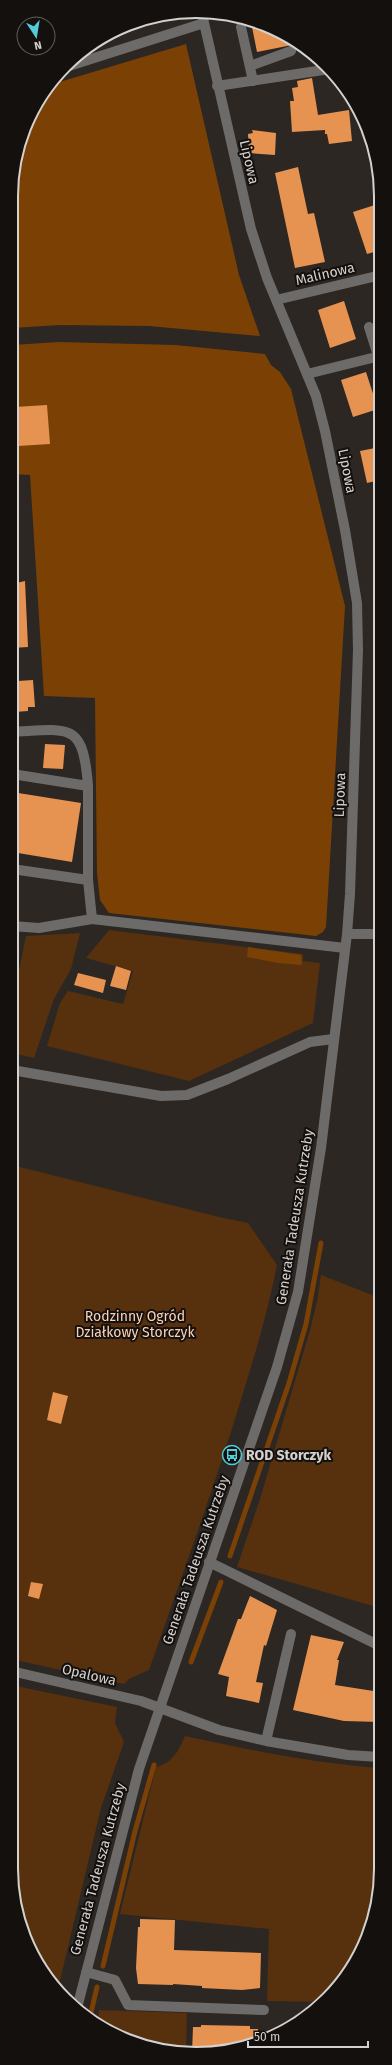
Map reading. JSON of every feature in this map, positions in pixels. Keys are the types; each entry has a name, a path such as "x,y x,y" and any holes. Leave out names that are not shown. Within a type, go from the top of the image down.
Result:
{"street":[{"path":"78,63 203,19"},
{"name":"Lipowa","path":"203,19 217,86 258,255 307,374 325,431 357,603 358,650 356,760 347,934 344,949"},
{"path":"241,27 253,81"},
{"path":"250,66 291,51"},
{"path":"217,86 323,71"},
{"name":"Malinowa","path":"276,300 374,276"},
{"path":"369,327 374,341"},
{"path":"307,374 374,359"},
{"path":"18,732 67,731 77,737 82,745 86,762 88,786 88,880 92,919"},
{"path":"18,775 88,786"},
{"path":"18,870 88,880"},
{"path":"18,926 39,928 92,919 344,949"},
{"path":"347,934 374,934"},
{"name":"Generała Tadeusza Kutrzeby","path":"77,2002 139,1769 277,1367 298,1292 321,1148 344,949"},
{"path":"18,1071 161,1096 187,1095 228,1079 310,1042 333,1039"},
{"path":"209,1562 374,1643"},
{"path":"266,1741 291,1634"},
{"name":"Opalowa","path":"18,1673 141,1701 219,1730 266,1741 348,1755 374,1757"},
{"path":"86,1972 115,1980 128,2005 264,2010"}],"green space":[{"path":"109,930 303,954 303,961 320,963 313,1023 189,1081 47,1046 60,1003 68,991 123,1004 133,971 86,958"},
{"path":"80,933 71,969 54,999 34,1058 18,1054 18,975 26,936"},
{"name":"Rodzinny Ogród Działkowy Storczyk","path":"18,1167 248,1223 277,1265 262,1328 231,1432 149,1670 129,1679 124,1684 18,1661"},
{"path":"321,1275 374,1296 374,1606 237,1567 260,1499 317,1302"},
{"path":"18,1686 117,1707 115,1723 124,1742 101,1808 59,1983 48,1968 36,1948 27,1926 21,1904 18,1881"},
{"path":"185,1736 258,1751 330,1763 374,1768 374,1881 371,1904 365,1926 356,1948 344,1968 330,1986 314,2002 267,2001 269,1929 120,1914 156,1767 171,1759 178,1751"},
{"path":"99,2010 187,2013 186,2047 161,2044 139,2038 117,2029 98,2018"}],"shaded area":[{"path":"186,44 239,275 260,336 149,326 60,325 18,328 18,184 21,161 27,139 36,117 48,97 60,82"},
{"path":"59,342 175,345 265,354 271,365 280,372 291,389 345,606 326,927 323,932 316,936 109,913 100,900 97,873 95,698 44,696 30,475 18,474 18,345"},
{"path":"248,947 301,955 302,965 278,963 247,957"}],"building":[{"path":"252,27 275,36 290,45 257,52"},
{"path":"312,78 318,115 349,110 352,141 329,144 325,130 292,132 290,101 294,101 292,88 298,87 297,81"},
{"path":"252,130 276,133 275,155 249,153 248,134 253,133"},
{"path":"298,167 308,214 314,213 325,262 295,268 275,173"},
{"path":"374,205 374,252 367,254 353,212"},
{"path":"344,301 356,339 330,348 318,310"},
{"path":"366,372 374,397 374,410 353,417 341,380"},
{"path":"47,405 50,444 18,446 18,407"},
{"path":"374,448 374,481 367,483 360,451"},
{"path":"25,581 28,647 18,648 18,583"},
{"path":"33,680 35,707 28,707 28,711 18,712 18,681"},
{"path":"45,744 65,745 63,769 43,768"},
{"path":"18,793 81,803 72,862 18,853"},
{"path":"116,966 131,971 126,990 110,986"},
{"path":"78,973 106,980 103,993 74,985"},
{"path":"53,1392 68,1396 61,1424 47,1420"},
{"path":"31,1582 43,1584 39,1599 28,1596"},
{"path":"250,1596 277,1610 266,1646 264,1645 256,1682 263,1683 259,1703 226,1696 229,1677 218,1674 238,1619 241,1619"},
{"path":"311,1635 344,1642 337,1660 339,1660 335,1685 374,1691 374,1722 344,1721 293,1710"},
{"path":"140,1919 175,1920 174,1950 261,1953 260,1988 242,1990 202,1988 202,1986 173,1984 138,1984 136,1968 138,1927 140,1927"},
{"path":"201,2025 250,2026 250,2029 258,2029 258,2036 231,2044 208,2047 192,2047 193,2027 201,2027"}],"waterway":[{"path":"230,1556 289,1383 306,1324 321,1243"},
{"path":"191,1662 221,1582"},
{"path":"103,1966 135,1831 154,1765"},
{"path":"91,2012 97,1987"}],"place":[{"name":"ROD Storczyk","path":"232,1455"}]}
